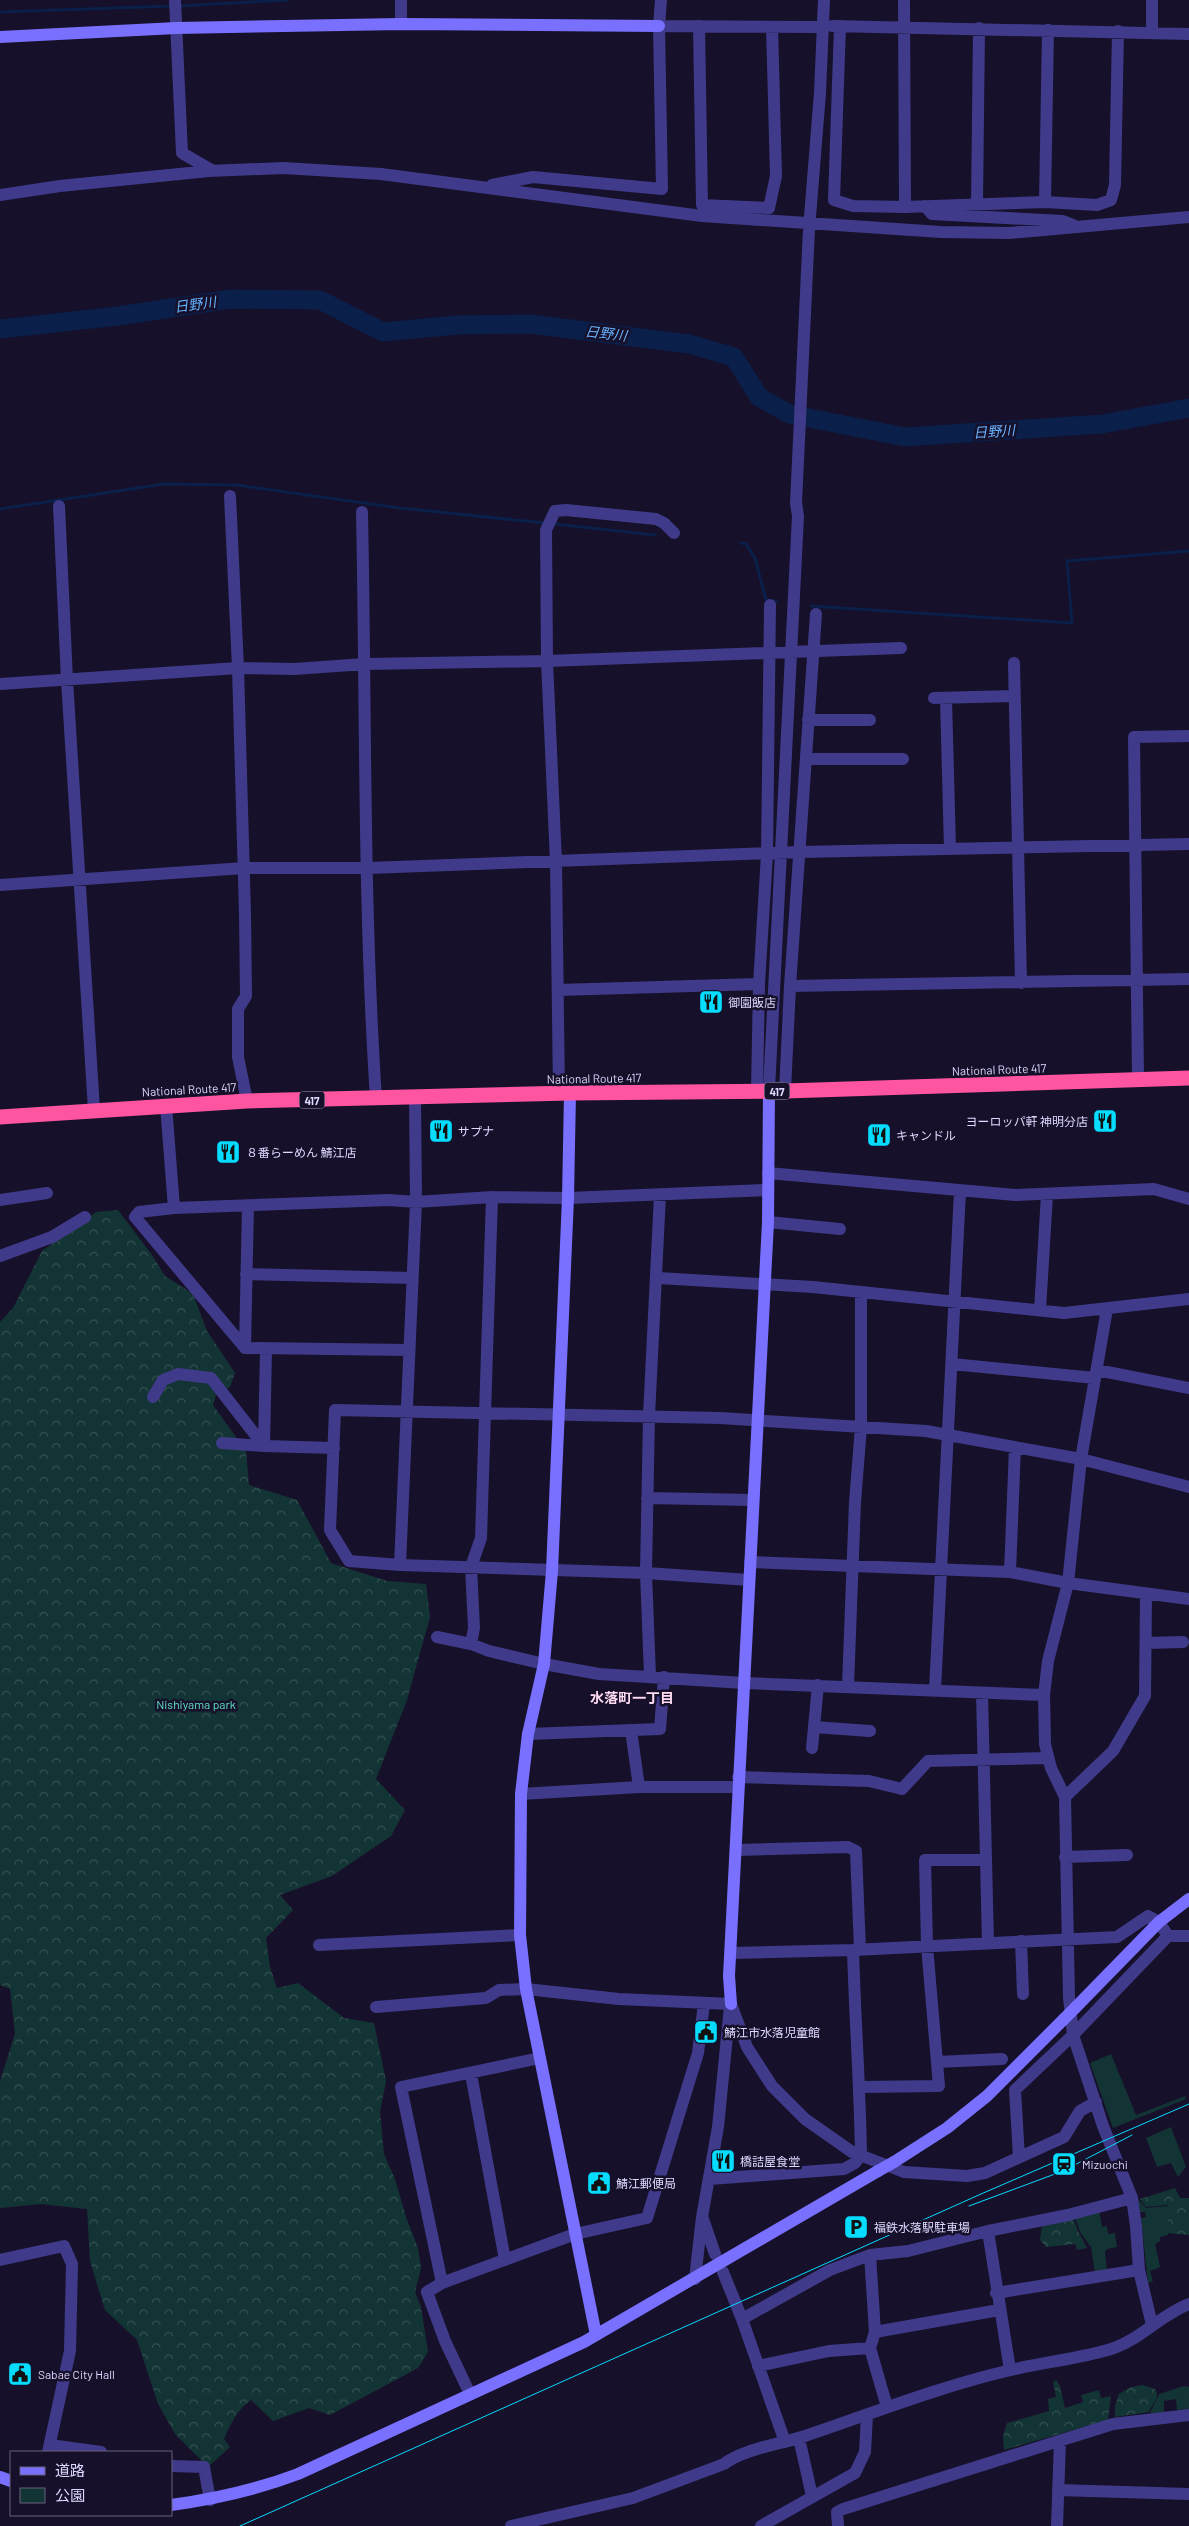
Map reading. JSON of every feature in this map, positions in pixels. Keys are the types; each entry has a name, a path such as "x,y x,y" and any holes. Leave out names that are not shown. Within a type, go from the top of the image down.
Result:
{"highway":[{"name":"National Route 417","path":"0,1117 247,1101 565,1093 785,1091 1189,1078"}],"street":[{"path":"175,0 182,153 213,171"},
{"path":"401,0 401,24"},
{"path":"481,186 533,177 662,189 659,26 661,0"},
{"path":"763,1090 781,853 798,516 796,503 824,0"},
{"path":"904,0 905,207"},
{"path":"1152,0 1152,32"},
{"path":"0,37 176,28 401,24 816,27"},
{"path":"699,26 702,204 769,208 776,176 772,27"},
{"path":"1118,31 1115,185 1111,200 1097,205 1045,202 905,207 853,206 834,200 836,26 1118,31 1189,34"},
{"path":"977,204 979,28"},
{"path":"1045,202 1048,30"},
{"path":"0,195 60,186 213,171 303,169 382,174 702,216 810,226 1009,233 1189,217"},
{"path":"925,206 932,214 1062,221 1080,228"},
{"path":"230,496 238,668 246,996 238,1009 238,1057 247,1101"},
{"path":"60,506 68,680 94,1110"},
{"path":"596,2335 526,1989 520,1935 521,1794 528,1734 544,1664 552,1571 557,1416 568,1198 565,1093 558,990 556,862 547,662 546,530 555,511 566,510 656,519 664,522 674,533"},
{"path":"362,512 366,664 364,763 376,1098"},
{"path":"695,2279 702,2217 710,2179 731,2004 731,1952 738,1782 768,1222 768,1173 759,984 767,854 770,606"},
{"path":"785,1091 790,986 808,720 815,652 816,614"},
{"path":"0,684 238,668 294,668 366,664 547,662 901,648"},
{"path":"1014,663 1021,982"},
{"path":"950,849 940,698 1014,696"},
{"path":"808,720 870,720"},
{"path":"1138,1080 1134,737 1189,736"},
{"path":"806,759 903,759"},
{"path":"0,884 244,868 368,868 800,852 1189,844"},
{"path":"790,986 1189,980"},
{"path":"558,990 759,984"},
{"path":"400,1565 416,1202 415,1096"},
{"path":"166,1105 174,1208"},
{"path":"768,1173 960,1191 1047,1195 1154,1189 1189,1199"},
{"path":"409,1350 245,1348 135,1217 139,1212 174,1208 388,1200 416,1202 492,1197 568,1198 767,1190"},
{"path":"935,1690 960,1191"},
{"path":"0,1200 47,1193"},
{"path":"650,1676 646,1573 647,1498 649,1416 658,1278 660,1195"},
{"path":"1040,1310 1047,1195"},
{"path":"470,1644 474,1628 472,1566 481,1538 492,1197"},
{"path":"245,1348 248,1205"},
{"path":"0,1256 52,1237 84,1217"},
{"path":"768,1222 840,1229"},
{"path":"246,1274 412,1278"},
{"path":"658,1278 861,1292 1064,1313 1189,1299"},
{"path":"848,1686 861,1427 861,1292"},
{"path":"1107,1309 1081,1459 1068,1583 1048,1661 1044,1695 1045,1744 1048,1758 1065,1798 1070,2010 1074,2035 1096,2102 1132,2198 1139,2270 1152,2325"},
{"path":"264,1446 266,1349"},
{"path":"952,1364 1096,1374 1189,1388"},
{"path":"153,1397 163,1380 178,1374 211,1378 264,1446"},
{"path":"750,1580 646,1573 400,1565 349,1561 330,1530 335,1410 757,1420 926,1432 1081,1459 1189,1487"},
{"path":"222,1443 334,1448"},
{"path":"1010,1572 1015,1447"},
{"path":"647,1498 753,1500"},
{"path":"750,1562 1010,1572 1068,1583 1189,1600"},
{"path":"1065,1798 1113,1751 1145,1696 1146,1594"},
{"path":"438,1637 470,1644 489,1652 599,1674 744,1683 1044,1695"},
{"path":"1146,1643 1183,1642"},
{"path":"528,1734 660,1729 664,1677"},
{"path":"812,1748 818,1685"},
{"path":"982,1693 988,1943"},
{"path":"814,1727 870,1731"},
{"path":"631,1730 639,1787"},
{"path":"521,1794 738,1782 869,1782 902,1789 928,1761 1048,1758"},
{"path":"710,2179 844,2169 854,2163 861,2155 860,2087 854,2005 856,1851 848,1847 736,1850"},
{"path":"1065,1857 1127,1855"},
{"path":"860,2087 939,2086 927,1946 925,1860 985,1860"},
{"path":"172,2505 210,2500 259,2488 298,2474 596,2335 894,2162 947,2128 1009,2076 1159,1922 1189,1900"},
{"path":"731,1952 856,1950 1121,1936 1148,1916 1159,1922 1168,1936"},
{"path":"319,1945 520,1935"},
{"path":"1019,2157 1015,2090 1074,2035 1168,1936 1189,1936"},
{"path":"1020,1941 1023,1994"},
{"path":"376,2007 486,1998 499,1990 526,1989 619,1999 731,2004"},
{"path":"470,2394 446,2341 427,2292 442,2282 575,2234 647,2218 698,2053 704,2002"},
{"path":"731,2004 747,2047 772,2086 805,2120 831,2139 861,2155 913,2174 967,2176 985,2173 1064,2137 1080,2111 1096,2102"},
{"path":"442,2282 401,2087 540,2058"},
{"path":"937,2062 1002,2059"},
{"path":"470,2074 505,2260"},
{"path":"742,2319 830,2270 870,2255 908,2251 988,2231 1068,2216 1132,2198"},
{"path":"702,2217 716,2254"},
{"path":"988,2231 996,2293 1010,2370"},
{"path":"0,2260 64,2246 72,2264 70,2351 49,2448 88,2451"},
{"path":"870,2255 875,2332 870,2348 887,2407"},
{"path":"996,2293 1139,2270"},
{"path":"723,2272 742,2319 785,2442"},
{"path":"511,2526 633,2498 724,2464 732,2458 799,2438 887,2407 1010,2370 1092,2358 1122,2345 1170,2313 1189,2304"},
{"path":"875,2332 999,2310"},
{"path":"758,2366 829,2351 870,2348"},
{"path":"761,2526 855,2473 865,2452 867,2415"},
{"path":"838,2526 837,2512 843,2509 1060,2441 1112,2421 1189,2415"},
{"path":"799,2438 812,2496"},
{"path":"1057,2526 1060,2441"},
{"path":"172,2466 204,2467 210,2500"},
{"path":"1058,2490 1189,2494"}],"green space":[{"name":"Nishiyama park","path":"118,1210 152,1255 165,1276 193,1294 207,1331 235,1373 230,1387 216,1395 213,1405 246,1451 249,1485 297,1500 331,1563 387,1581 426,1584 430,1617 407,1700 376,1779 405,1810 391,1836 332,1876 280,1895 293,1910 266,1938 270,1967 277,1988 298,1983 344,2018 374,2023 386,2081 380,2112 384,2154 395,2179 406,2217 418,2248 421,2268 415,2292 421,2307 428,2352 418,2368 330,2415 309,2408 273,2421 251,2400 238,2413 224,2439 230,2447 208,2467 175,2434 158,2404 137,2340 105,2310 90,2261 87,2209 41,2204 0,2208 0,2081 15,2034 10,1989 0,1985 0,1322 13,1308 42,1251 96,1212"},
{"path":"1111,2054 1136,2115 1185,2096 1186,2099 1113,2128 1090,2063"},
{"path":"1171,2127 1186,2167 1178,2177 1171,2163 1157,2167 1146,2138"},
{"path":"1175,2188 1180,2198 1189,2198 1189,2235 1168,2233 1168,2205 1146,2207 1140,2199"},
{"path":"1138,2199 1146,2208 1168,2206 1168,2235 1160,2237 1160,2241 1155,2244 1160,2267 1150,2271 1153,2281 1148,2283 1141,2218 1146,2217 1145,2212 1140,2212"},
{"path":"1099,2210 1102,2227 1107,2226 1108,2234 1115,2233 1117,2247 1107,2249 1105,2252 1107,2271 1095,2273 1091,2247 1080,2232 1075,2217"},
{"path":"1073,2218 1087,2248 1077,2250 1075,2244 1046,2247 1040,2240 1042,2225"},
{"path":"1056,2380 1060,2386 1065,2408 1083,2402 1081,2395 1099,2390 1101,2398 1111,2396 1108,2420 1004,2450 1003,2436 1007,2423 1049,2411 1048,2399 1056,2397 1053,2382"},
{"path":"1143,2385 1155,2389 1157,2392 1157,2398 1149,2412 1115,2417 1115,2406 1119,2394 1131,2387"},
{"path":"1184,2386 1189,2387 1189,2409 1177,2410 1176,2399 1164,2401 1164,2413 1150,2413 1159,2394"}],"waterway":[{"path":"178,6 288,0"},
{"path":"0,12 172,6"},
{"name":"日野川","path":"0,329 118,316 231,299 320,300 383,332 457,325 531,324 689,344 734,357 759,397 789,414 905,437 1102,424 1189,408"},
{"path":"0,509 164,484 237,485 400,508 545,523"},
{"path":"554,524 655,535"},
{"path":"741,543 746,544 755,558 766,600 776,601"},
{"path":"811,606 1072,623 1067,561 1189,551"}],"tram line":[{"path":"240,2526 981,2194 1189,2104"},
{"path":"969,2206 1063,2171 1132,2135"}],"place":[{"name":"御園飯店","path":"711,1002"},
{"name":"ヨーロッパ軒 神明分店","path":"1105,1121"},
{"name":"サプナ","path":"441,1131"},
{"name":"キャンドル","path":"879,1135"},
{"name":"８番らーめん 鯖江店","path":"228,1152"},
{"name":"鯖江市水落児童館","path":"706,2032"},
{"name":"橋詰屋食堂","path":"723,2161"},
{"name":"Mizuochi","path":"1064,2164"},
{"name":"鯖江郵便局","path":"599,2183"},
{"name":"福鉄水落駅駐車場","path":"856,2227"},
{"name":"Sabae City Hall","path":"20,2374"}],"district":[{"name":"水落町一丁目","path":"632,1697"}]}
